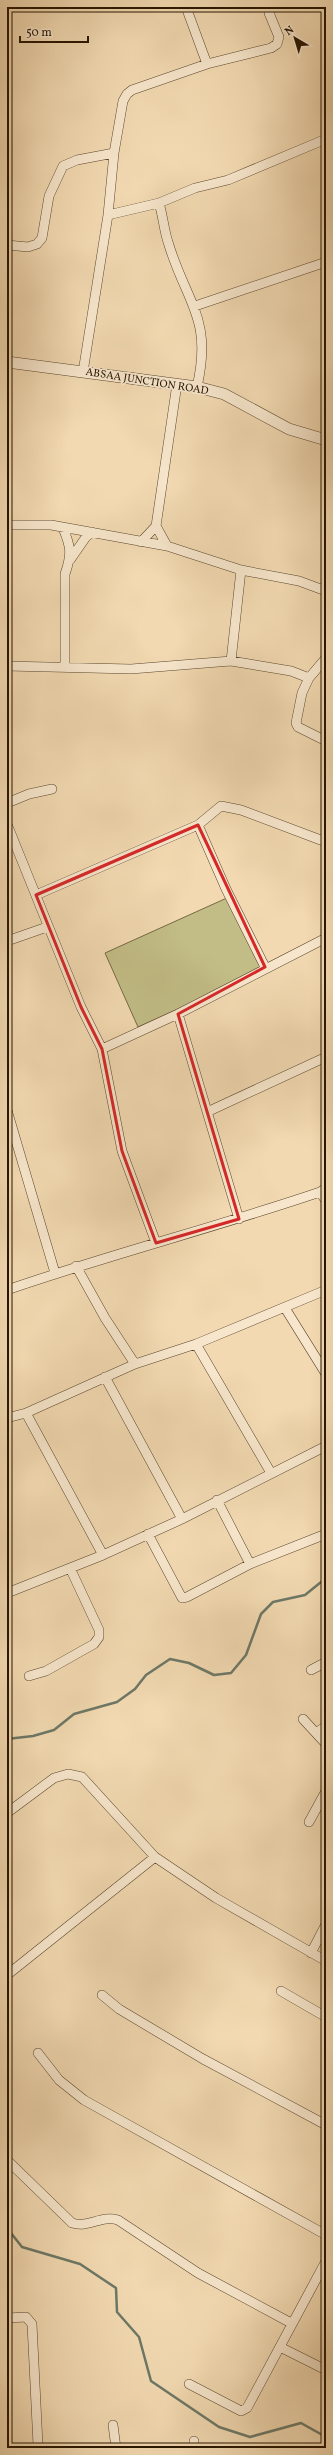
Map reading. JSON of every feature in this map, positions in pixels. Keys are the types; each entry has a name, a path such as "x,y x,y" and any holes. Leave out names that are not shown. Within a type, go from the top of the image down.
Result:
{"street":[{"path":"186,7 207,64"},
{"path":"83,372 108,215 114,153 123,101 126,94 207,64 271,48 277,44 279,37 269,13 272,7"},
{"path":"108,215 159,204 195,188 228,180 326,139"},
{"path":"7,245 28,247 37,244 42,238 49,196 63,166 77,160 114,153"},
{"path":"159,204 166,223 168,242 195,306 202,333 202,359 197,387"},
{"path":"195,306 326,262"},
{"name":"ABSAA JUNCTION ROAD","path":"7,362 197,387 224,394 289,428 326,440"},
{"path":"141,542 156,526 177,384"},
{"path":"7,525 63,528 168,546 241,570 299,581 326,591"},
{"path":"156,526 168,546"},
{"path":"63,528 70,545 70,560 66,574 65,666"},
{"path":"70,560 86,537 92,532"},
{"path":"231,661 241,570"},
{"path":"326,658 309,678 302,693 296,723 298,727 326,741"},
{"path":"7,666 65,666 131,669 231,661 291,671 309,678"},
{"path":"7,803 29,794 52,789"},
{"path":"36,895 198,825 217,808 226,806 326,842"},
{"path":"7,824 80,1008 102,1049 122,1151 156,1243"},
{"path":"198,825 226,889 265,967"},
{"path":"7,941 47,927"},
{"path":"102,1049 178,1014 265,967 326,938"},
{"path":"178,1014 239,1220"},
{"path":"207,1112 326,1057"},
{"path":"7,1110 56,1273"},
{"path":"7,1290 76,1266 239,1220 323,1190 326,1201"},
{"path":"76,1266 105,1318 135,1364"},
{"path":"7,1418 26,1414 135,1364 196,1344 326,1290"},
{"path":"285,1308 326,1374"},
{"path":"196,1344 271,1473"},
{"path":"105,1377 182,1519"},
{"path":"26,1414 103,1555"},
{"path":"7,1593 103,1555 182,1519 326,1446"},
{"path":"217,1500 250,1564"},
{"path":"148,1534 182,1598 187,1597 250,1564 326,1534"},
{"path":"29,1676 46,1671 87,1648 99,1637 98,1630 70,1568"},
{"path":"311,1670 326,1662"},
{"path":"303,1719 326,1744"},
{"path":"316,1733 326,1726"},
{"path":"7,1813 54,1778 68,1774 82,1778 155,1857 216,1898 326,1962"},
{"path":"309,1822 326,1791"},
{"path":"7,1975 155,1857"},
{"path":"311,1953 326,1924"},
{"path":"281,1990 326,2017"},
{"path":"102,1995 119,2009 203,2059 326,2125"},
{"path":"38,2053 59,2080 84,2100 326,2235"},
{"path":"7,2160 72,2223 80,2226 109,2217 118,2220 198,2272 291,2323"},
{"path":"189,2384 241,2411 247,2408 280,2347 291,2323 323,2276 326,2261"},
{"path":"7,2318 26,2317 32,2324 38,2445 36,2448"},
{"path":"280,2347 326,2370"},
{"path":"113,2425 116,2448"}],"highlighted area":[{"path":"198,825 265,967 178,1014 239,1219 156,1243 122,1151 102,1049 81,1007 36,895"}],"shaded area":[{"path":"229,897 262,971 138,1027 105,953"}],"waterway":[{"path":"7,1739 33,1736 54,1730 74,1714 117,1702 135,1689 146,1675 170,1659 189,1663 214,1675 231,1673 246,1655 261,1614 273,1602 305,1595 326,1578"},
{"path":"7,2228 22,2247 80,2264 116,2288 117,2312 139,2337 151,2381 219,2427 250,2437 301,2423 326,2437"}]}
